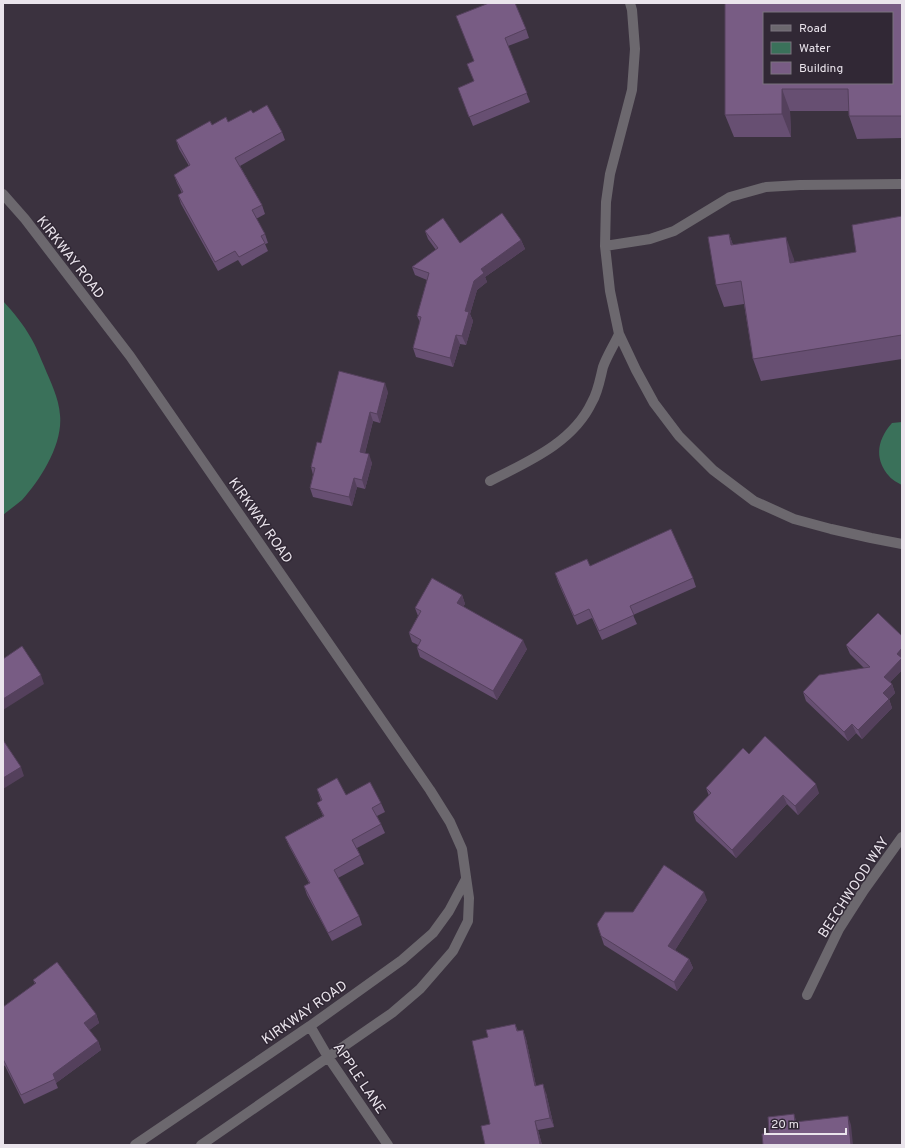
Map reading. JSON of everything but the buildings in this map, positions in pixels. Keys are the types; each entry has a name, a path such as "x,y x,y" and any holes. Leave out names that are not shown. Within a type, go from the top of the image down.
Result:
{"street":[{"path":"630,3 632,10 635,49 632,90 610,174 606,202 605,246 610,291 619,334 654,403 679,436 713,470 754,500 794,519 857,535 902,544"},
{"path":"605,246 650,239 674,231 730,197 766,187 800,185 902,184"},
{"name":"KIRKWAY ROAD","path":"3,194 25,219 130,356 430,790 450,822 462,849 469,898 468,921 454,951 420,989 392,1013 202,1145"},
{"path":"490,481 541,454 568,435 578,424 593,402 604,365 619,334"},
{"name":"BEECHWOOD WAY","path":"807,995 839,929 864,890 902,837"},
{"name":"KIRKWAY ROAD","path":"135,1145 310,1026 402,960 433,933 449,911 466,879"},
{"name":"APPLE LANE","path":"310,1026 328,1057 388,1145"}],"water":[{"path":"3,301 22,323 36,348 56,396 60,415 60,426 54,449 43,472 22,500 3,515"},
{"path":"902,422 902,485 892,479 884,470 879,456 879,450 883,436 887,429 892,423"}]}
